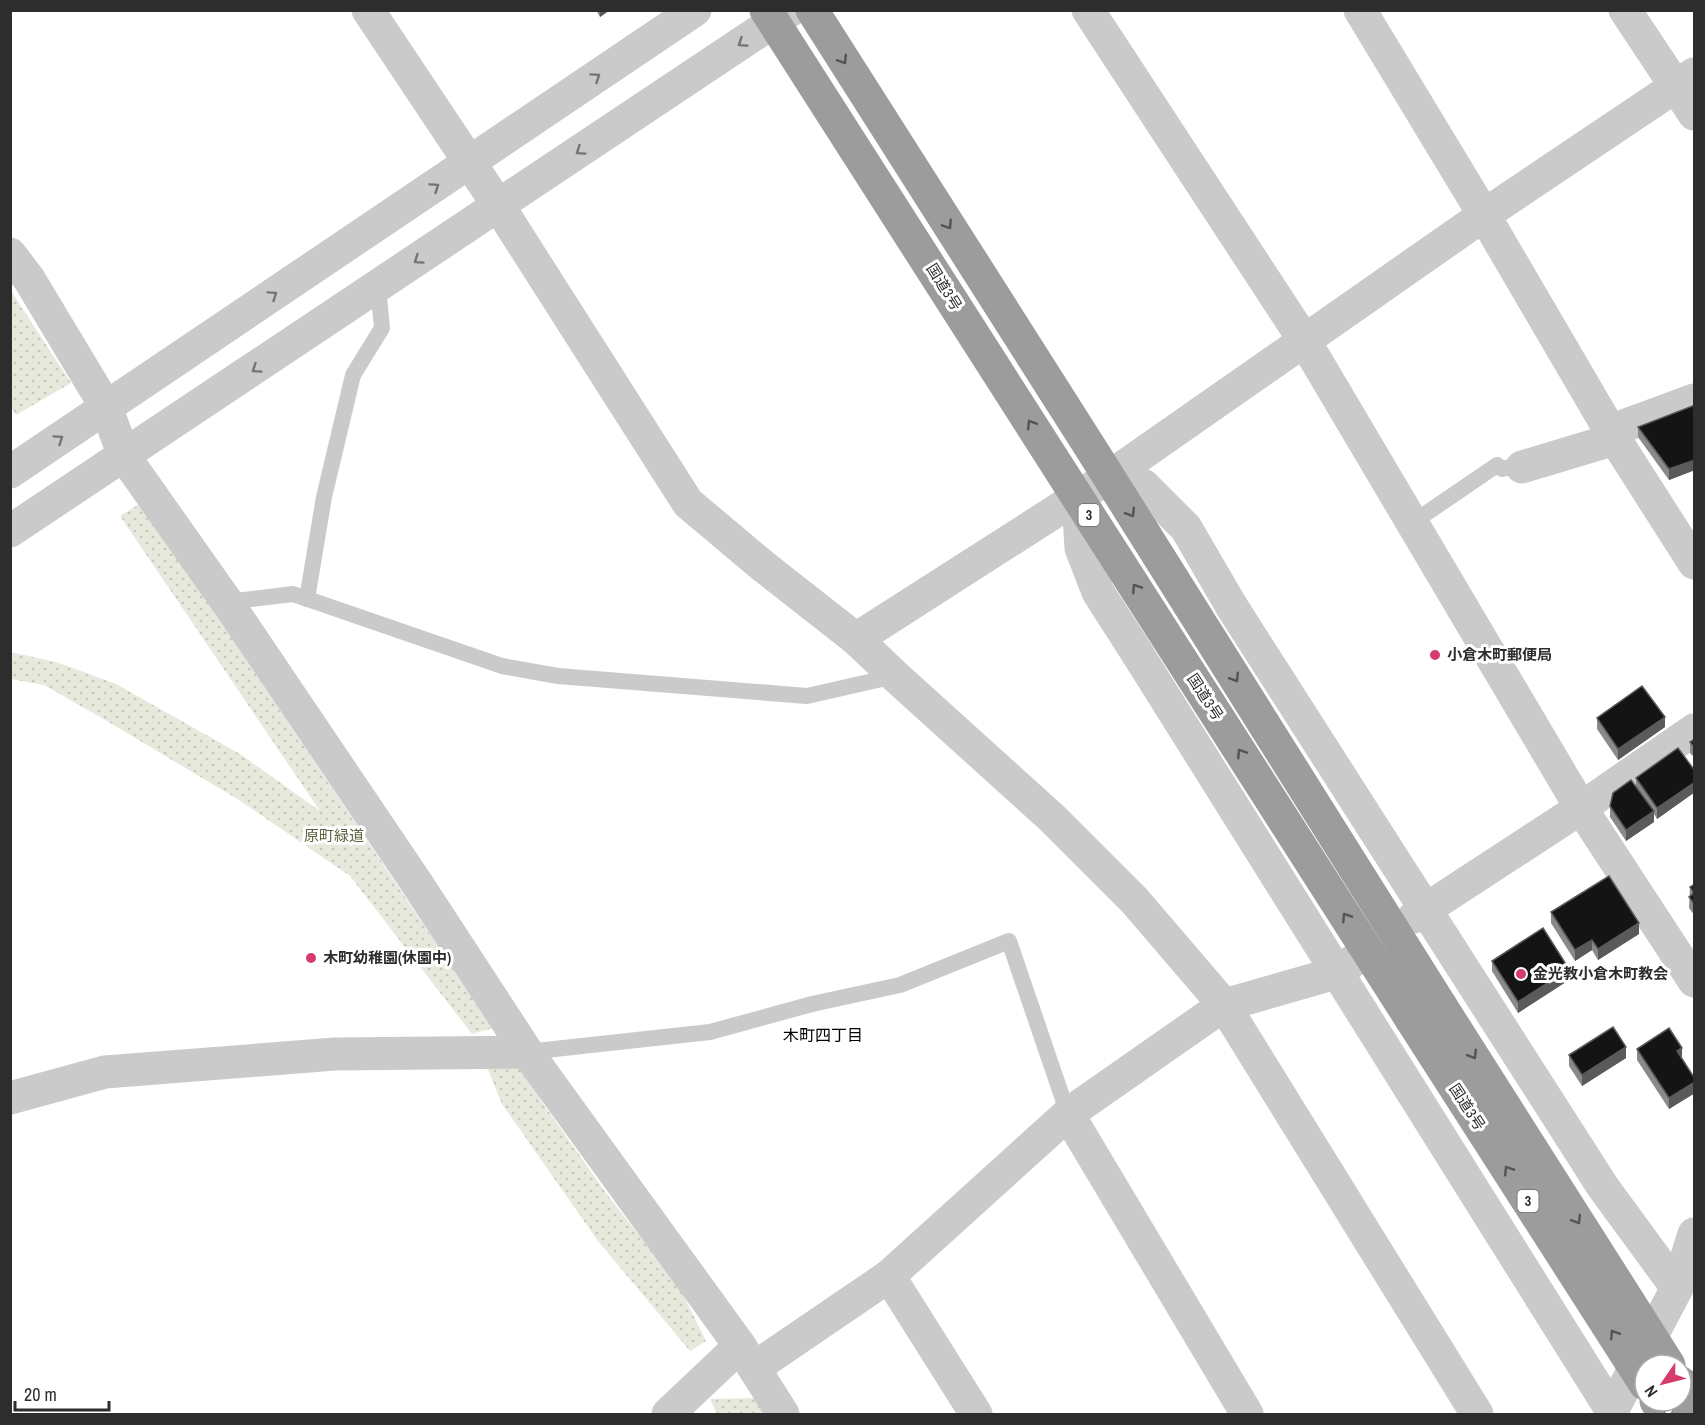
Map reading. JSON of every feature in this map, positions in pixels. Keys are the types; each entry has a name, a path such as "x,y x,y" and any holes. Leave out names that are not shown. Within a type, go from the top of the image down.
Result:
{"highway":[{"name":"3","path":"812,10 1662,1353"},
{"name":"国道3号","path":"777,14 1078,498 1633,1365"}],"street":[{"path":"368,10 498,206 688,503 856,639 1069,834 1135,901 1224,1005 1477,1414"},
{"path":"10,472 695,10"},
{"path":"1088,10 1304,340 1581,808 1695,981"},
{"path":"1360,10 1612,435 1695,563"},
{"path":"1625,10 1685,80 1695,114"},
{"path":"10,531 378,287 777,14"},
{"path":"856,639 1078,498 1484,216 1685,80"},
{"path":"10,254 29,279 106,407 124,456 418,885 527,1052 747,1357 783,1414"},
{"path":"1522,467 1612,435 1695,400"},
{"path":"1108,477 1143,485 1186,528 1232,608 1420,914 1603,1187 1677,1288"},
{"path":"1078,498 1081,548 1098,592 1345,967 1611,1413"},
{"path":"1420,914 1695,730"},
{"path":"668,1414 747,1357 889,1276 1068,1114 1224,1005 1345,967"},
{"path":"10,1098 105,1072 335,1054 527,1052"},
{"path":"1068,1114 1247,1414"},
{"path":"1611,1413 1677,1288 1695,1234"},
{"path":"889,1276 976,1414"}],"lane":[{"path":"307,599 324,497 353,375 382,328 378,287"},
{"path":"1412,523 1497,465 1502,469 1522,464 1522,467"},
{"path":"226,602 293,594 502,666 558,676 807,696 895,676"},
{"path":"527,1052 710,1032 812,1004 900,985 1009,941 1068,1114"}],"green space":[{"path":"11,291 71,383 16,415 10,406"},
{"name":"原町緑道","path":"141,503 493,1028 472,1034 350,876 239,800 107,721 44,685 11,679 10,652 56,662 116,684 240,754 320,811 120,516"},
{"path":"520,1064 542,1102 606,1193 680,1288 706,1341 690,1351 598,1241 502,1104 486,1065"},
{"path":"757,1398 765,1414 717,1414 710,1399"}],"building":[{"path":"1695,405 1695,460 1669,469 1638,427"},
{"path":"1642,686 1665,717 1618,749 1597,718"},
{"path":"1678,748 1695,771 1695,782 1657,808 1636,778"},
{"path":"1631,780 1654,811 1626,830 1610,806 1613,793"},
{"path":"1609,876 1639,923 1598,949 1592,940 1575,950 1551,912"},
{"path":"1695,884 1695,905 1689,897 1694,893 1690,887"},
{"path":"1543,928 1569,969 1518,1002 1492,961"},
{"path":"1613,1027 1626,1047 1582,1075 1569,1055"},
{"path":"1669,1028 1682,1048 1677,1051 1695,1082 1669,1098 1637,1049"}],"place":[{"name":"小倉木町郵便局","path":"1435,655"},
{"name":"木町幼稚園(休園中)","path":"311,958"},
{"name":"金光教小倉木町教会","path":"1521,974"}],"district":[{"name":"木町四丁目","path":"823,1035"}]}
